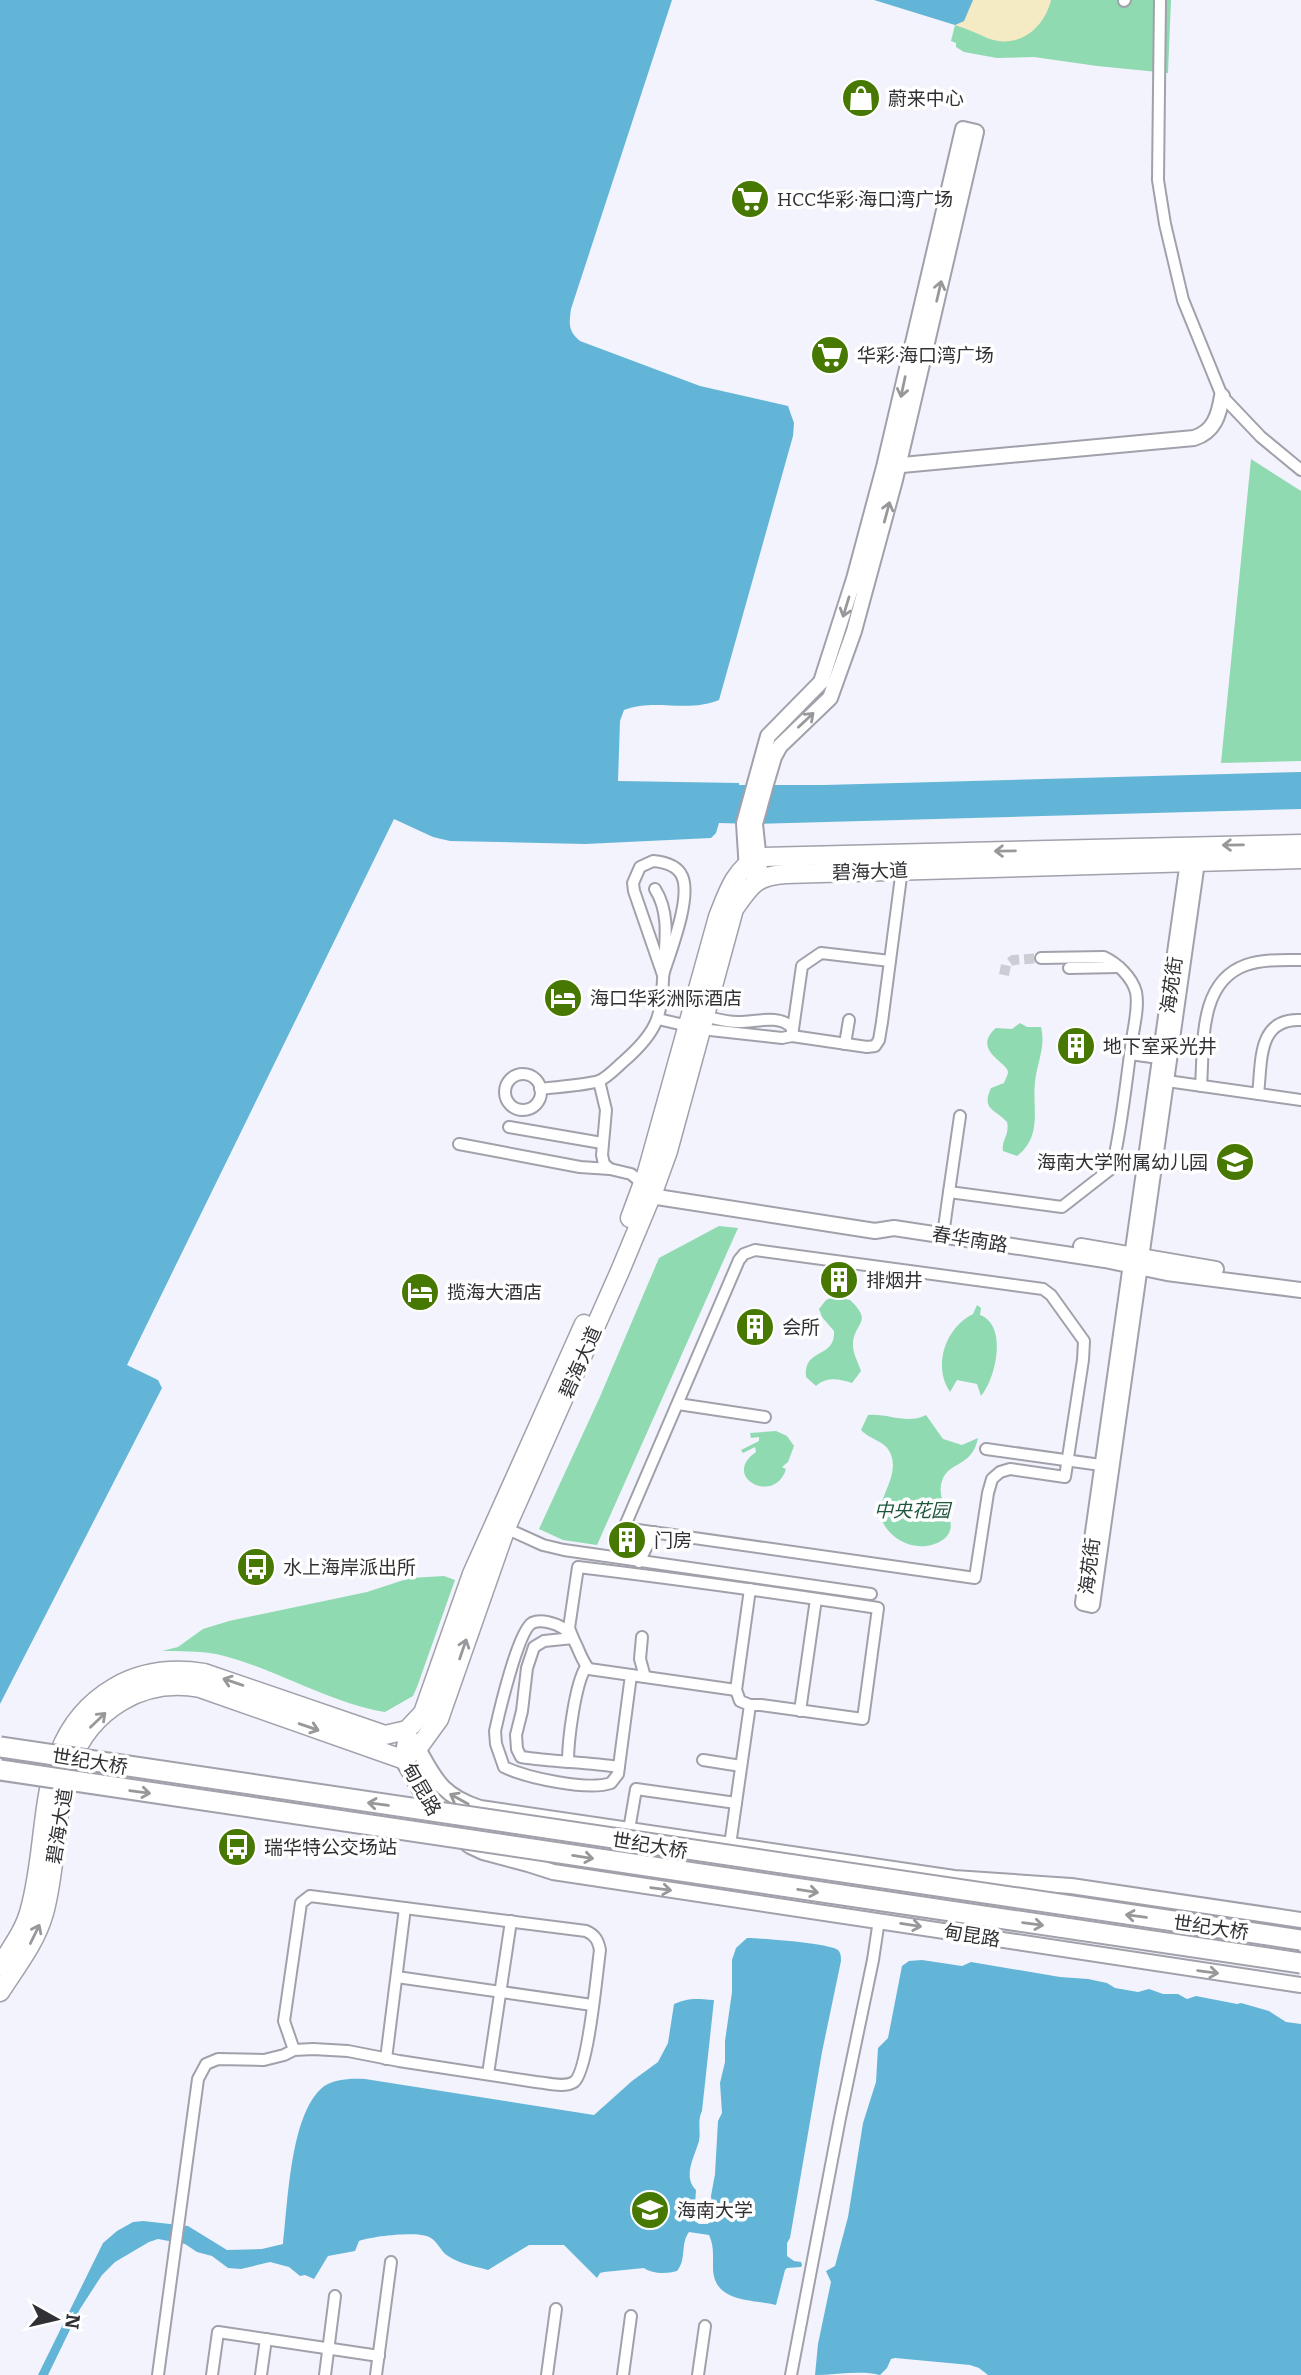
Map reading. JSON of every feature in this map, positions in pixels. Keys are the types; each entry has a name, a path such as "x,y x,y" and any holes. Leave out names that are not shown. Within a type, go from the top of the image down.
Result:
{"highway":[{"name":"世纪大桥","path":"0,1747 1301,1940"},
{"name":"世纪大桥","path":"0,1770 1301,1963"}],"main road":[{"name":"碧海大道","path":"696,1022 734,909 765,875 1193,854 1301,844"},
{"name":"碧海大道","path":"0,1992 28,1949 43,1917 50,1889 67,1772 73,1752 100,1717 123,1701 146,1690 160,1687 174,1685 200,1688 402,1759 418,1748 439,1719 501,1526 647,1190 668,1151 718,917 730,885 753,861 1193,854 1301,859"},
{"name":"碧海大道","path":"0,1966 19,1935 30,1910 49,1791 58,1754 69,1731 85,1711 111,1689 133,1679 158,1672 190,1671 226,1679 385,1735 407,1730 423,1713 472,1574 501,1526"}],"street":[{"path":"1160,0 1158,160 1161,202 1183,300 1222,396 1261,437 1301,470"},
{"path":"755,884 749,834 744,823 763,774 768,736 821,682 892,463 976,132 962,129 892,463"},
{"path":"892,463 1194,438 1207,433 1212,427 1219,414 1222,396"},
{"name":"海苑街","path":"1107,1466 1083,1603 1091,1605 1107,1466 1193,854"},
{"path":"653,861 668,864 681,873 683,880 680,920 663,975 636,899 633,883 640,867 653,861"},
{"path":"696,1022 782,1038 792,1036 871,1047 877,1043 902,869"},
{"path":"540,1089 599,1081 636,1051 658,1019 664,992 666,928 660,898 654,889"},
{"path":"792,1036 802,966 821,953 890,961"},
{"path":"950,1192 1062,1207 1112,1168 1130,1054 1136,991 1119,967 1104,957 1041,958"},
{"path":"1201,1086 1207,1019 1216,987 1236,970 1248,964 1301,960"},
{"path":"1069,968 1119,967"},
{"path":"658,1019 739,1022 757,1018 786,1022 792,1028 792,1036"},
{"path":"1258,1094 1267,1036 1275,1025 1287,1019 1301,1020"},
{"path":"747,1033 750,1020"},
{"path":"845,1044 849,1020"},
{"path":"1130,1054 1164,1059"},
{"path":"1161,1080 1301,1100"},
{"path":"599,1081 606,1110 602,1143 604,1164 610,1169"},
{"path":"944,1231 960,1115"},
{"path":"509,1127 602,1143"},
{"path":"459,1144 631,1174 647,1190"},
{"name":"春华南路","path":"647,1190 875,1231 894,1228 944,1231 1136,1261 1301,1281"},
{"path":"768,1250 1043,1289 1051,1295 1084,1341 1068,1461 1065,1477 1010,1469 1000,1472 992,1479 975,1578 624,1528 739,1260 750,1251 768,1250"},
{"name":"春华南路","path":"1136,1261 1167,1273 1301,1290"},
{"path":"678,1404 765,1417"},
{"path":"986,1449 1107,1466"},
{"path":"501,1526 543,1545 639,1562 871,1594"},
{"path":"639,1562 654,1532"},
{"path":"586,1667 569,1628 578,1567 750,1590 816,1599 878,1608 863,1719 740,1702 736,1690 750,1590"},
{"path":"800,1711 816,1599"},
{"path":"573,1638 563,1628 547,1622 532,1623 526,1629 514,1658 495,1731 502,1763 508,1769 531,1776 592,1786 616,1780 631,1675"},
{"path":"642,1637 640,1652 645,1677"},
{"path":"573,1638 544,1641 534,1647 527,1668 516,1743 521,1757 579,1761 619,1768"},
{"path":"586,1667 736,1690"},
{"path":"568,1762 579,1679 586,1667"},
{"path":"730,1845 751,1705"},
{"name":"甸昆路","path":"407,1730 426,1767 444,1790 480,1808 954,1878 1071,1886 1301,1920"},
{"name":"甸昆路","path":"407,1730 402,1759 437,1817 470,1846 553,1872 1301,1985"},
{"path":"703,1760 741,1766"},
{"path":"629,1830 636,1789 736,1803"},
{"path":"553,1872 548,1862 547,1844 554,1827 561,1820"},
{"path":"791,2375 873,1960 872,1919 877,1885 872,1866"},
{"path":"158,2375 198,2079 206,2064 218,2059 264,2060 293,2050 348,2051 566,2085 575,2081 584,2063 599,1943 592,1933 586,1931 317,1896 304,1898 299,1911 284,2021 293,2050"},
{"path":"386,2059 405,1908"},
{"path":"488,2074 511,1921"},
{"path":"397,1978 592,2005"},
{"path":"376,2375 391,2262"},
{"path":"325,2375 335,2296"},
{"path":"547,2375 556,2309"},
{"path":"623,2375 631,2316"},
{"path":"698,2375 705,2326"},
{"path":"212,2375 218,2332 379,2356"},
{"path":"261,2375 266,2339"}],"green space":[{"path":"973,0 1171,0 1168,73 1034,57 997,58 964,52 951,41 955,25 964,21"},
{"path":"1251,459 1301,491 1301,761 1221,763"},
{"path":"1020,1023 1027,1027 1041,1027 1042,1042 1035,1082 1033,1131 1025,1148 1017,1156 1003,1151 1007,1122 989,1105 988,1095 991,1088 1004,1083 1008,1072 992,1054 987,1043 996,1028 1012,1029"},
{"path":"719,1226 738,1228 597,1545 563,1540 539,1529 599,1399 659,1258"},
{"path":"834,1297 850,1300 861,1313 853,1346 861,1371 852,1383 829,1380 816,1386 806,1377 806,1368 809,1361 830,1346 833,1340 834,1331 819,1309 826,1300"},
{"path":"977,1305 981,1308 980,1315 989,1321 994,1329 997,1341 995,1366 981,1396 977,1384 957,1380 950,1392 942,1370 945,1348 955,1328 973,1314"},
{"name":"中央花园","path":"868,1415 911,1419 926,1415 943,1439 962,1445 978,1438 971,1455 949,1470 942,1481 941,1496 951,1527 947,1536 936,1544 910,1545 895,1537 885,1527 881,1507 891,1479 892,1458 883,1444 861,1430"},
{"path":"776,1431 787,1436 794,1446 788,1462 782,1467 786,1469 780,1480 772,1485 753,1484 744,1470 747,1461 756,1452 755,1447 743,1453 741,1450 759,1441 759,1437 751,1438 750,1433"},
{"path":"444,1576 455,1580 417,1687 413,1696 385,1712 342,1701 259,1667 216,1654 162,1651 178,1647 203,1629 229,1621 367,1592 410,1578"}],"sand":[{"path":"973,0 1051,0 1036,28 1019,39 998,41 955,25 964,21"}],"water":[{"path":"0,0 672,0 571,309 570,327 580,341 700,386 788,406 794,423 793,436 719,700 708,704 647,705 624,710 620,721 618,781 824,785 1301,772 1301,809 719,823 711,838 585,844 450,841 433,837 394,819 127,1365 158,1380 162,1388 0,1704"},
{"path":"874,0 973,0 964,21 955,25"},
{"path":"747,1938 832,1947 840,1952 841,1957 787,2243 787,2256 802,2265 785,2270 776,2305 745,2300 726,2293 715,2279 709,2235 689,2232 682,2262 677,2271 660,2273 644,2268 604,2272 597,2278 564,2245 529,2245 488,2270 453,2259 445,2254 435,2241 423,2235 384,2236 359,2241 355,2251 328,2256 314,2279 300,2276 289,2267 270,2262 241,2269 228,2268 212,2256 197,2252 185,2244 158,2239 115,2262 102,2275 80,2309 48,2375 38,2375 103,2243 133,2222 188,2226 227,2250 262,2249 283,2244 297,2138 312,2100 327,2084 365,2079 594,2115 658,2062 668,2043 674,2004 694,1999 714,2000 699,2141 690,2172 690,2179 696,2190 694,2220 699,2224 708,2224 713,2217 711,2196 718,2121 722,2113 720,2083 725,2062 732,1992 732,1960 736,1948"},
{"path":"922,1960 962,1966 971,1962 1088,1979 1138,1992 1149,1989 1163,1994 1178,1994 1187,1999 1196,1996 1241,2003 1269,2011 1286,2022 1301,2024 1301,2375 988,2375 970,2365 895,2358 891,2359 880,2375 815,2375 818,2344 831,2282 826,2271 835,2266 848,2217 863,2123 876,2082 878,2048 888,2038 902,1966 909,1961"}],"tunnel":[{"path":"1004,975 1006,965 1013,960 1041,958"}],"place":[{"name":"蔚来中心","path":"861,98"},
{"name":"HCC华彩·海口湾广场","path":"750,199"},
{"name":"华彩·海口湾广场","path":"830,355"},
{"name":"海口华彩洲际酒店","path":"563,998"},
{"name":"地下室采光井","path":"1076,1046"},
{"name":"海南大学附属幼儿园","path":"1235,1162"},
{"name":"排烟井","path":"839,1280"},
{"name":"揽海大酒店","path":"420,1292"},
{"name":"会所","path":"755,1327"},
{"name":"门房","path":"627,1540"},
{"name":"水上海岸派出所","path":"256,1567"},
{"name":"瑞华特公交场站","path":"237,1847"},
{"name":"海南大学","path":"650,2210"}]}
